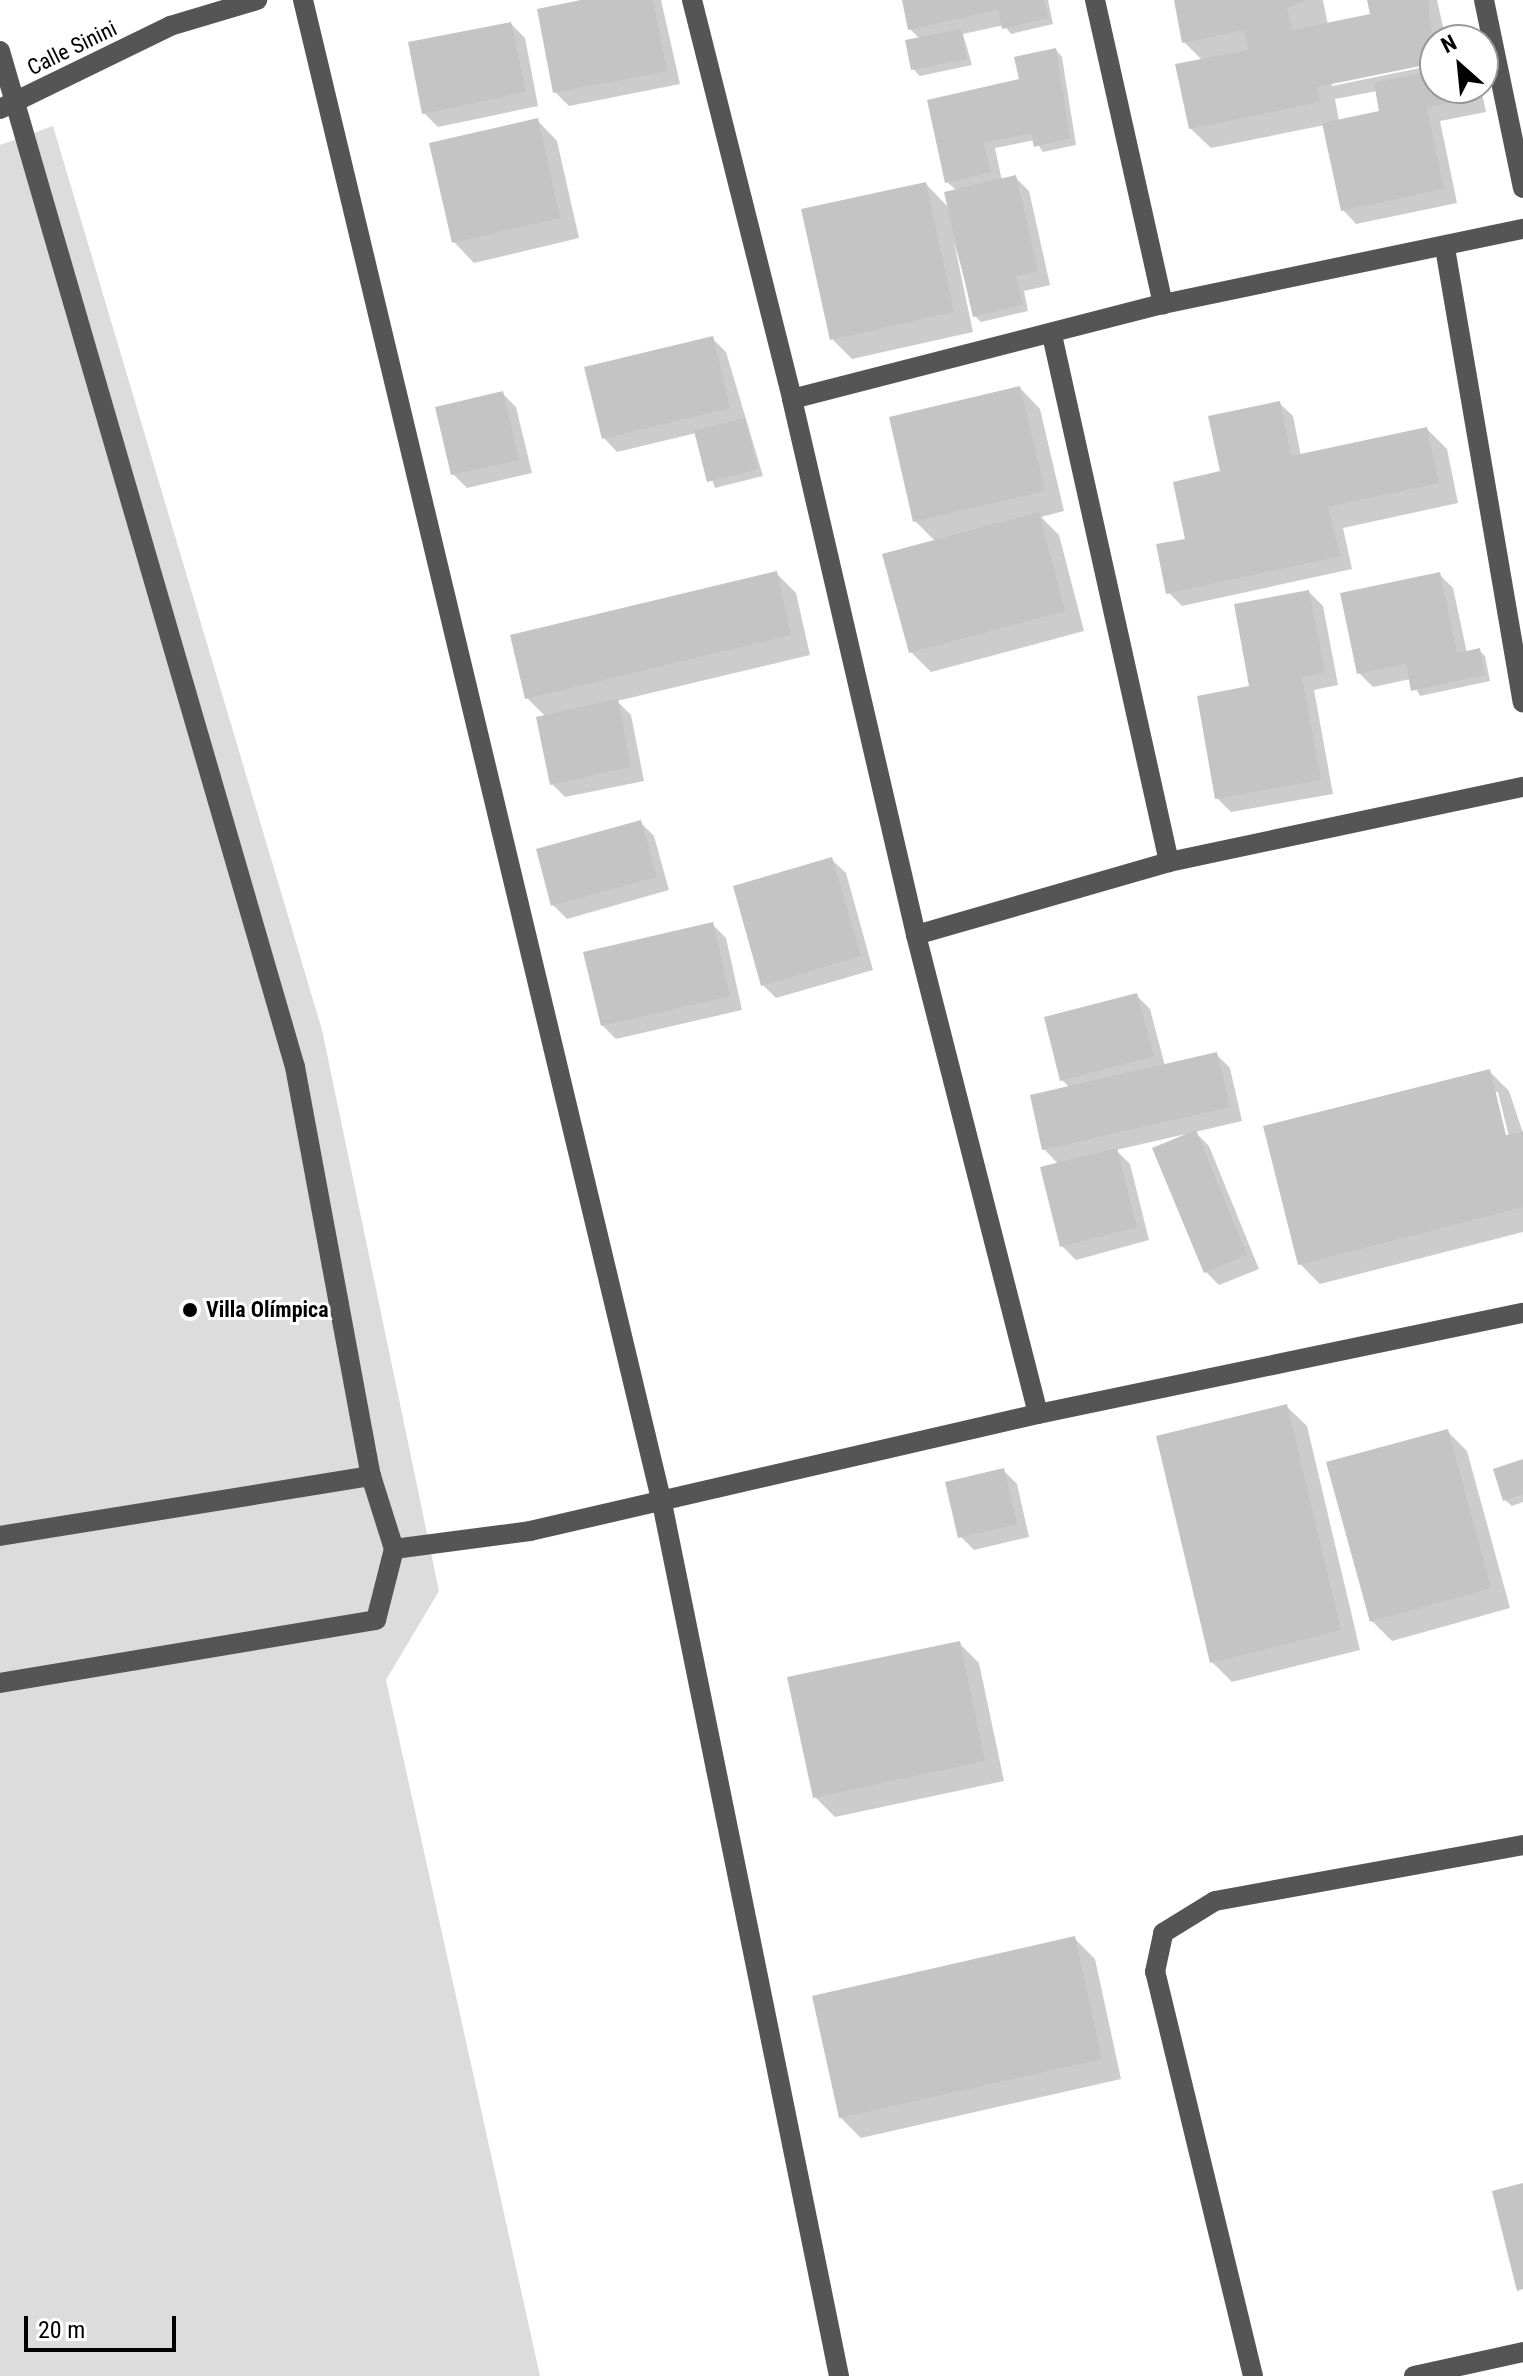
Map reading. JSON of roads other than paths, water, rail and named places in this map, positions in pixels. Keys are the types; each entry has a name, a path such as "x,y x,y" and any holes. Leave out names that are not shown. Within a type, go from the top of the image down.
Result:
{"street":[{"name":"Calle Sinini","path":"6,107 170,26 257,0"},
{"path":"303,0 662,1503 839,2376"},
{"path":"692,0 792,399 916,935 1038,1414"},
{"path":"1095,0 1163,304"},
{"path":"1484,0 1523,188"},
{"path":"0,51 6,107 295,1067 371,1476 394,1549 376,1620 0,1683"},
{"path":"792,399 1052,335 1163,304 1445,248 1523,229"},
{"path":"1445,248 1523,702"},
{"path":"1052,335 1169,862"},
{"path":"916,935 1169,862 1523,787"},
{"path":"394,1549 530,1531 1038,1414 1523,1313"},
{"path":"0,1536 371,1476"},
{"path":"1253,2376 1155,1972 1163,1933 1215,1901 1523,1845"},
{"path":"1414,2376 1523,2352"}],"place":[{"name":"Villa Olímpica","path":"190,1310"}]}
